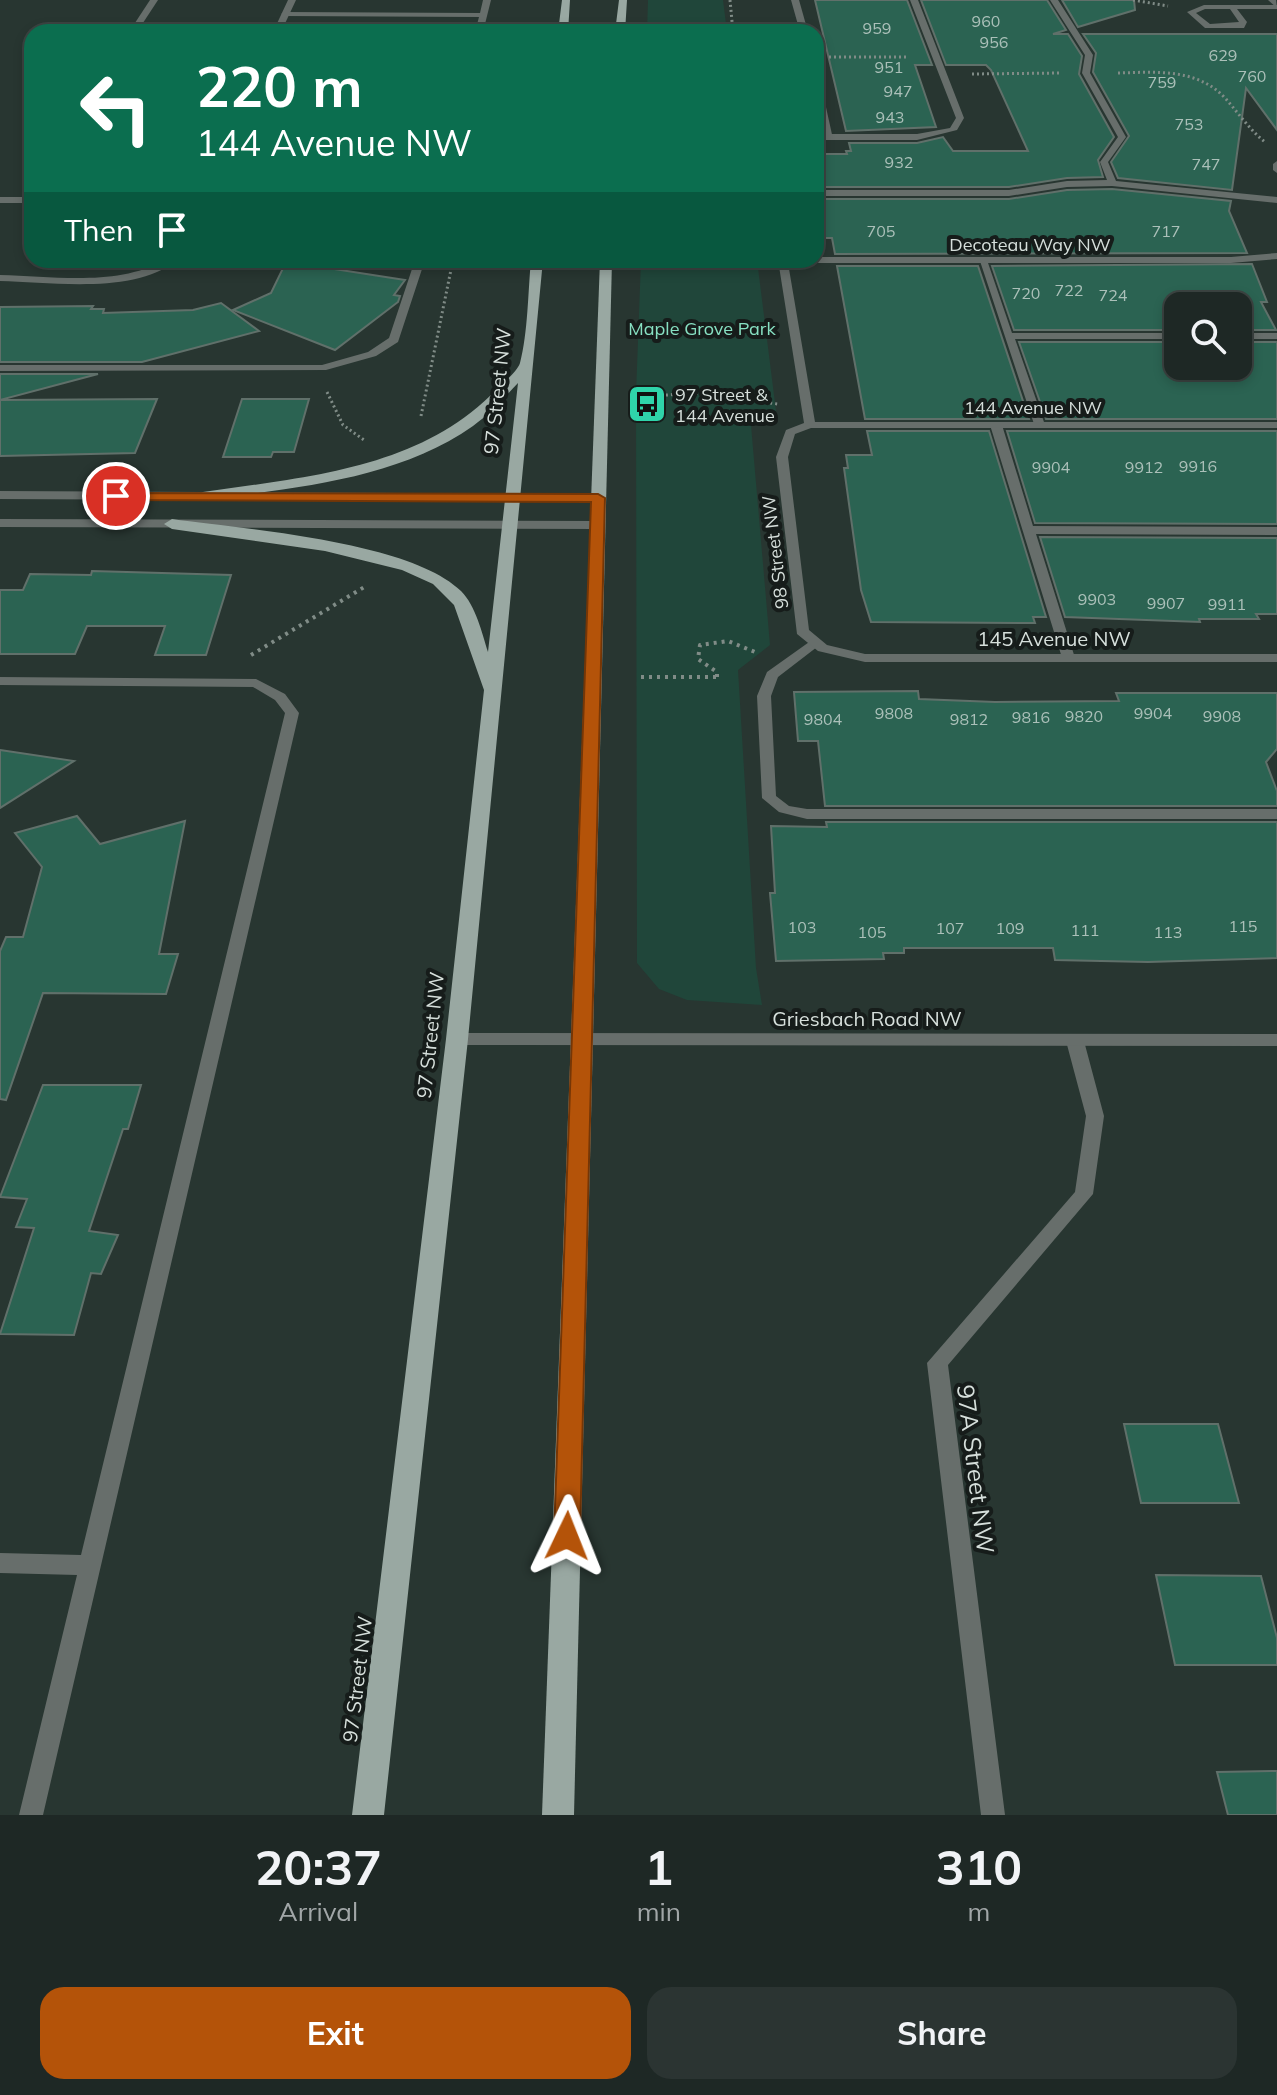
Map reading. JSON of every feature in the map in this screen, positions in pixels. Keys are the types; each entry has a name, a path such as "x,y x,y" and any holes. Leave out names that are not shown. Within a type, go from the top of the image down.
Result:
{"main road":[{"path":"564,24 566,0"},
{"path":"621,24 623,0"},
{"name":"97 Street NW","path":"368,1815 457,1039 493,694 507,525 536,268"},
{"path":"558,1815 606,268"},
{"path":"203,496 308,481 404,459 469,423 525,368"},
{"path":"172,524 397,561 428,573 446,583 458,597 493,694"}],"street":[{"path":"138,24 154,0"},
{"path":"281,24 292,0"},
{"path":"481,24 487,0"},
{"path":"795,0 802,24"},
{"path":"824,137 917,137 953,130 960,118 914,0"},
{"path":"1054,0 1089,55 1086,73 1122,137 1104,162 1112,183"},
{"path":"1272,0 1277,7"},
{"path":"1232,7 1243,22 1241,26 1208,26 1191,12 1199,7 1232,7 1277,7"},
{"path":"285,14 483,15"},
{"path":"824,113 830,137"},
{"path":"1277,164 1277,170"},
{"path":"824,193 1009,193 1067,184 1112,183 1277,200"},
{"path":"0,200 24,200"},
{"name":"Decoteau Way NW","path":"824,260 1231,260 1277,256"},
{"path":"982,260 1039,425"},
{"path":"0,278 114,279 150,273 159,268"},
{"path":"0,368 322,368 372,354 394,340 417,268"},
{"path":"784,268 810,425"},
{"path":"1009,336 1164,336"},
{"path":"1252,336 1277,336"},
{"name":"144 Avenue NW","path":"790,432 810,425 1277,425"},
{"path":"996,425 1068,658"},
{"name":"98 Street NW","path":"790,432 782,457 802,631 812,644"},
{"path":"0,495 598,498"},
{"path":"0,523 597,525"},
{"path":"1027,530 1277,531"},
{"path":"812,644 772,675 764,696 769,798 784,809 807,814 1277,814"},
{"name":"145 Avenue NW","path":"812,644 832,653 865,658 1277,658"},
{"path":"0,681 256,683 280,697 292,713 31,1815"},
{"name":"Griesbach Road NW","path":"457,1039 1277,1040"},
{"name":"97A Street NW","path":"993,1815 937,1363 1084,1194 1095,1116 1075,1041"},
{"path":"0,1563 90,1565"}],"path":[{"path":"730,0 732,24"},
{"path":"1133,0 1170,7"},
{"path":"824,57 936,57"},
{"path":"941,74 1068,73"},
{"path":"1107,73 1185,73 1199,78 1219,92 1252,131 1269,145"},
{"path":"418,430 451,268"},
{"path":"641,397 693,393 807,407"},
{"path":"213,682 219,669 231,666 373,582 397,561"},
{"path":"641,677 717,677 717,672 700,663 698,651 700,645 719,640 743,644 779,668"}],"green space":[{"path":"648,0 723,0 726,24 647,24"},
{"name":"Maple Grove Park","path":"641,268 758,268 776,411 751,425 770,645 738,670 756,968 762,1005 687,1000 659,989 637,963 636,394"}],"building":[{"path":"815,0 907,0 932,65 915,65 936,127 846,131 824,38 824,24 821,24"},
{"path":"921,0 1047,0 1066,30 1053,34 1068,34 1082,56 1079,74 1114,137 1098,160 1103,177 1067,178 1009,187 824,187 824,154 847,154 846,151 851,151 849,143 917,143 943,137 953,151 1028,151 991,70 986,65 946,65"},
{"path":"1062,0 1134,0 1135,10 1078,27"},
{"path":"1083,34 1277,34 1277,130 1246,88 1232,190 1118,178 1111,162 1129,136 1093,72 1096,53"},
{"path":"1112,189 1231,201 1229,211 1247,253 835,254 832,238 824,238 824,199 1009,199 1067,190"},
{"path":"1252,264 1267,302 1261,302 1276,330 1252,330 1252,292 1164,292 1164,330 1014,330 992,266"},
{"path":"837,266 978,266 1029,419 865,419"},
{"path":"283,268 334,268 405,280 394,295 400,296 398,302 335,350 233,310 271,293"},
{"path":"221,303 259,331 142,362 0,362 0,307 93,306 91,309 104,309 103,313 193,310"},
{"path":"1019,342 1164,342 1164,380 1252,380 1252,342 1277,342 1277,419 1046,419"},
{"path":"0,374 98,374 0,400"},
{"path":"157,399 135,453 0,456 0,400"},
{"path":"242,399 309,399 294,452 273,452 271,457 223,457"},
{"path":"867,431 989,431 1046,617 1033,617 1035,623 871,622 861,590 844,468 848,468 846,455 872,455"},
{"path":"1007,431 1277,431 1277,524 1035,523"},
{"path":"1040,537 1277,538 1277,614 1256,614 1259,619 1199,619 1200,622 1065,617"},
{"path":"92,571 231,575 206,655 155,655 165,626 87,626 75,654 0,654 0,590 23,590 30,574 91,575"},
{"path":"918,691 919,699 995,702 1119,701 1116,693 1277,693 1277,749 1266,762 1277,791 1277,806 825,806 818,741 798,741 794,692"},
{"path":"0,750 74,761 0,808"},
{"path":"77,816 100,844 185,821 159,954 178,954 166,994 43,993 6,1100 0,1099 0,951 6,937 23,937 42,867 15,833"},
{"path":"826,822 1277,822 1277,958 1148,962 1055,960 1053,948 904,948 904,953 883,953 884,959 776,961 770,893 775,893 771,826 827,827"},
{"path":"43,1085 141,1085 128,1129 123,1129 89,1231 118,1235 101,1274 91,1273 74,1335 0,1334 34,1228 16,1227 27,1199 0,1197"},
{"path":"1124,1424 1218,1424 1239,1503 1141,1503"},
{"path":"1156,1575 1261,1576 1277,1638 1277,1665 1175,1665"},
{"path":"1277,1771 1277,1815 1228,1815 1217,1772"}],"place":[{"name":"97 Street & 144 Avenue","path":"647,404"}],"route":[{"path":"116,496 598,498 567,1536"}]}
